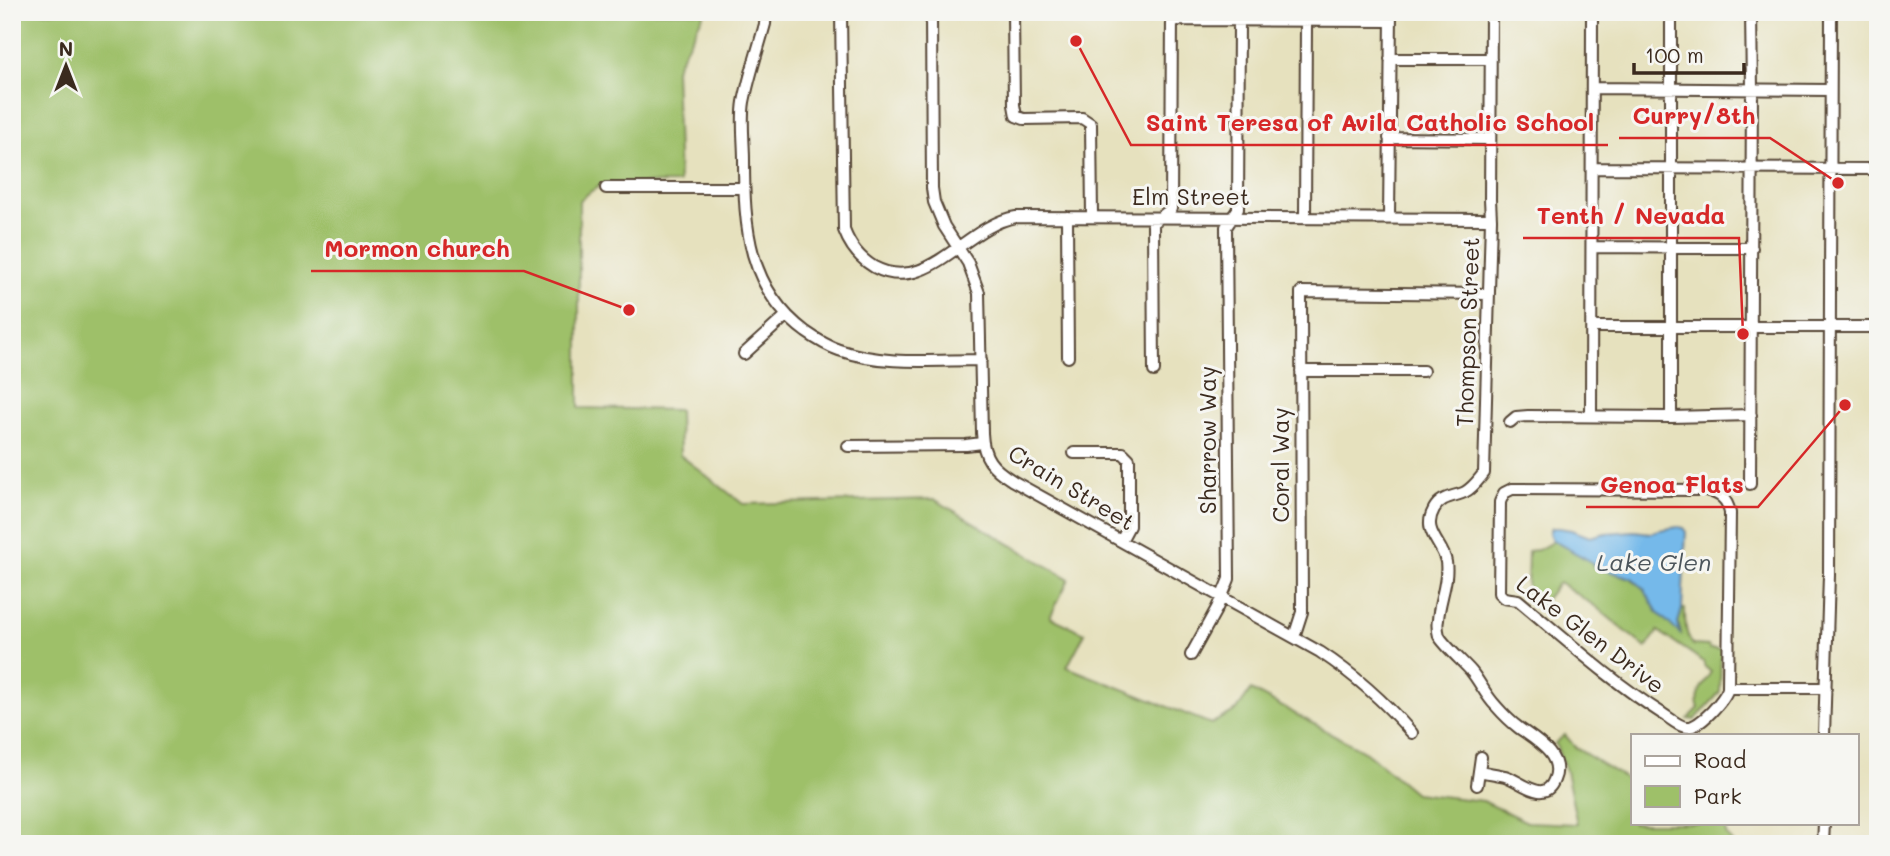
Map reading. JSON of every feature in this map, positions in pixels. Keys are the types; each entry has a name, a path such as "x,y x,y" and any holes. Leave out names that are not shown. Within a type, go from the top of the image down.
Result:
{"street":[{"path":"1013,12 1016,116 1024,119 1082,118 1091,124 1092,216"},
{"name":"Thompson Street","path":"1479,771 1507,776 1536,792 1544,792 1555,779 1556,771 1549,752 1516,726 1494,704 1473,674 1439,635 1438,620 1447,566 1444,552 1432,537 1430,520 1433,509 1440,501 1473,487 1484,473 1491,219 1491,12"},
{"path":"1591,416 1592,12"},
{"path":"1671,12 1671,417"},
{"path":"1750,484 1751,12"},
{"path":"1824,734 1829,562 1831,12"},
{"path":"931,13 766,13 744,104 744,188 748,235 758,272 787,315 815,338 836,350 884,361 981,360"},
{"name":"Elm Street","path":"841,13 844,230 859,255 883,271 906,274 926,269 983,229 998,221 1016,217 1491,219"},
{"name":"Crain Street","path":"931,13 932,188 934,202 944,226 968,263 979,293 982,443 985,454 998,472 1329,658 1364,683 1412,733"},
{"path":"1154,371 1153,223 1171,209 1172,16 1306,21 1391,17 1389,218"},
{"name":"Sharrow Way","path":"1191,655 1229,579 1226,227 1238,209 1238,20"},
{"path":"1305,218 1306,21"},
{"path":"1390,58 1491,59"},
{"path":"1593,88 1830,90"},
{"path":"1389,138 1490,139"},
{"path":"1592,168 1878,169"},
{"path":"606,188 744,188"},
{"path":"1067,217 1068,357"},
{"path":"1592,247 1752,248"},
{"name":"Coral Way","path":"1294,637 1302,612 1301,292 1489,294"},
{"path":"744,354 787,315"},
{"path":"1592,327 1878,327"},
{"path":"1301,371 1423,371"},
{"path":"1510,422 1516,417 1751,415"},
{"path":"848,446 982,443"},
{"path":"1074,453 1123,453 1129,458 1129,526 1121,541"},
{"name":"Lake Glen Drive","path":"1512,489 1706,490 1720,494 1728,503 1730,513 1728,688 1727,695 1702,721 1692,727 1683,727 1640,699 1518,600 1504,598 1499,593 1500,502 1504,493 1512,489"},
{"path":"1728,688 1826,688"},
{"path":"1477,785 1481,757"},
{"path":"1823,844 1824,824"}],"green space":[{"path":"12,12 705,12 675,69 679,183 603,184 579,201 579,408 679,410 680,455 743,504 934,499 1069,579 1050,617 1085,633 1067,667 1211,724 1237,710 1251,690 1366,752 1415,793 1483,801 1527,822 1577,824 1566,771 1555,743 1565,735 1576,748 1631,782 1631,824 1726,824 1726,834 1733,844 12,844"},
{"path":"1554,541 1590,561 1594,567 1631,578 1644,589 1658,613 1681,633 1678,623 1682,609 1685,609 1685,624 1693,645 1721,649 1720,692 1695,720 1688,719 1699,708 1698,695 1711,672 1704,666 1704,662 1658,631 1646,648 1596,607 1559,582 1542,604 1527,593 1528,551 1538,550"}],"water":[{"name":"Lake Glen","path":"1678,527 1686,532 1682,609 1678,623 1680,634 1658,613 1644,589 1632,578 1594,567 1590,561 1552,540 1549,533 1551,528 1559,528 1590,537 1634,531 1651,533"}],"place":[{"name":"Saint Teresa of Avila Catholic School","path":"1076,41"},
{"name":"Curry/8th","path":"1838,183"},
{"name":"Mormon church","path":"629,310"},
{"name":"Tenth / Nevada","path":"1743,334"},
{"name":"Genoa Flats","path":"1845,405"}]}
